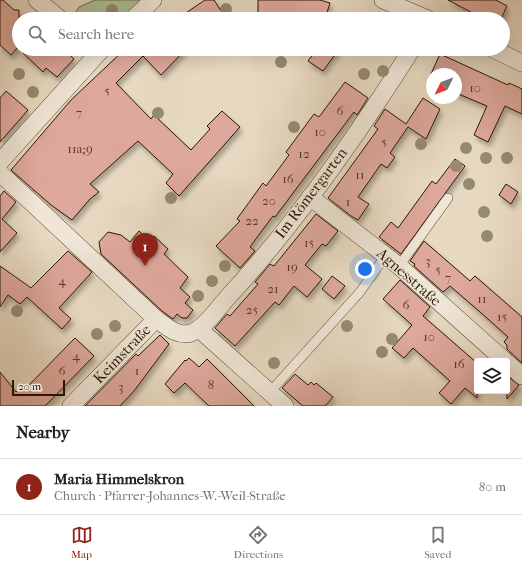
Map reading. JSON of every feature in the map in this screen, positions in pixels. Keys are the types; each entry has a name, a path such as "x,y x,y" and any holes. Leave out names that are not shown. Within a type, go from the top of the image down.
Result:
{"street":[{"path":"37,0 52,12"},
{"path":"140,12 153,0"},
{"path":"383,0 411,12"},
{"path":"0,162 94,56"},
{"name":"Im Römergarten","path":"199,329 242,281 310,197 381,97 407,56"},
{"path":"509,56 522,62"},
{"path":"0,173 156,318 171,330 180,333 189,333 199,329 276,401"},
{"name":"Agnesstraße","path":"310,197 386,255 502,358"},
{"name":"Keimstraße","path":"71,406 156,318"},
{"name":"Agnesstraße","path":"510,366 522,376"}],"lane":[{"path":"399,266 448,198"},
{"path":"276,401 360,292 386,255"}],"green space":[{"path":"95,0 142,0 128,12 76,12 79,7"}],"building":[{"path":"0,0 3,0 14,10 19,10 19,12 12,12 12,54 11,55 0,45"},
{"path":"205,0 214,0 222,12 187,12"},
{"path":"258,0 320,0 330,3 327,12 258,12"},
{"path":"448,0 496,0 507,6 504,12 471,12"},
{"path":"26,56 71,56 74,59 57,77 46,68 43,72"},
{"path":"118,56 143,56 116,83 151,119 154,115 191,150 210,129 207,126 222,111 240,127 179,196 166,183 173,174 138,141 90,184 99,192 90,199 72,220 51,205 11,170 71,100"},
{"path":"143,56 179,56 161,75"},
{"path":"312,56 334,56 323,71 308,61"},
{"path":"439,56 444,56 508,85 509,83 522,89 522,114 505,106 488,142 474,135 487,106 462,96 462,68 434,68"},
{"path":"345,82 368,98 357,115 354,112 275,217 273,216 250,247 255,251 240,268 216,246 240,221 237,219 263,183 266,186 289,155 286,152 314,114 319,117"},
{"path":"6,91 28,110 0,142 0,98"},
{"path":"423,98 426,100 426,104 432,104 440,109 426,139 408,127 390,153 395,157 387,168 381,164 358,197 369,204 358,220 328,198 378,129 374,126 385,109 406,124"},
{"path":"455,159 465,166 401,254 379,237 391,222 398,228 432,181 436,184"},
{"path":"506,184 518,192 511,204 499,195"},
{"path":"4,191 16,202 2,219 17,233 0,252 0,196"},
{"path":"316,214 338,231 326,246 322,244 305,265 322,279 307,297 294,286 279,305 275,302 235,346 215,328 227,314 230,316 258,284 255,282 270,264 274,266"},
{"path":"139,231 149,240 154,236 168,249 164,254 188,277 180,288 190,297 185,303 193,310 187,318 182,318 177,314 173,319 162,311 101,254 99,242 108,232 121,235 130,242"},
{"path":"424,241 470,281 475,276 522,317 522,363 507,349 507,345 504,342 508,337 450,286 443,292 414,266 415,264 410,261"},
{"path":"68,251 92,272 59,308 71,319 62,329 27,297 20,304 8,295 0,307 0,266 31,288"},
{"path":"332,276 345,286 334,299 322,289"},
{"path":"400,280 430,307 423,316 474,360 474,394 477,394 477,398 465,388 451,404 439,393 450,381 413,348 404,358 392,348 412,325 383,299"},
{"path":"160,335 169,344 134,391 120,406 85,406 136,354 138,356"},
{"path":"75,338 94,356 45,406 0,406 0,372 16,392 25,385 27,387"},
{"path":"189,358 199,367 207,359 254,406 209,406 185,383 174,393 165,384 185,360 186,361"},
{"path":"295,374 308,385 311,382 314,385 316,383 333,397 325,406 303,406 282,388"},
{"path":"510,378 519,385 507,399 507,394 510,394"}],"place":[{"name":"Maria Himmelskron","path":"145,266"}]}
